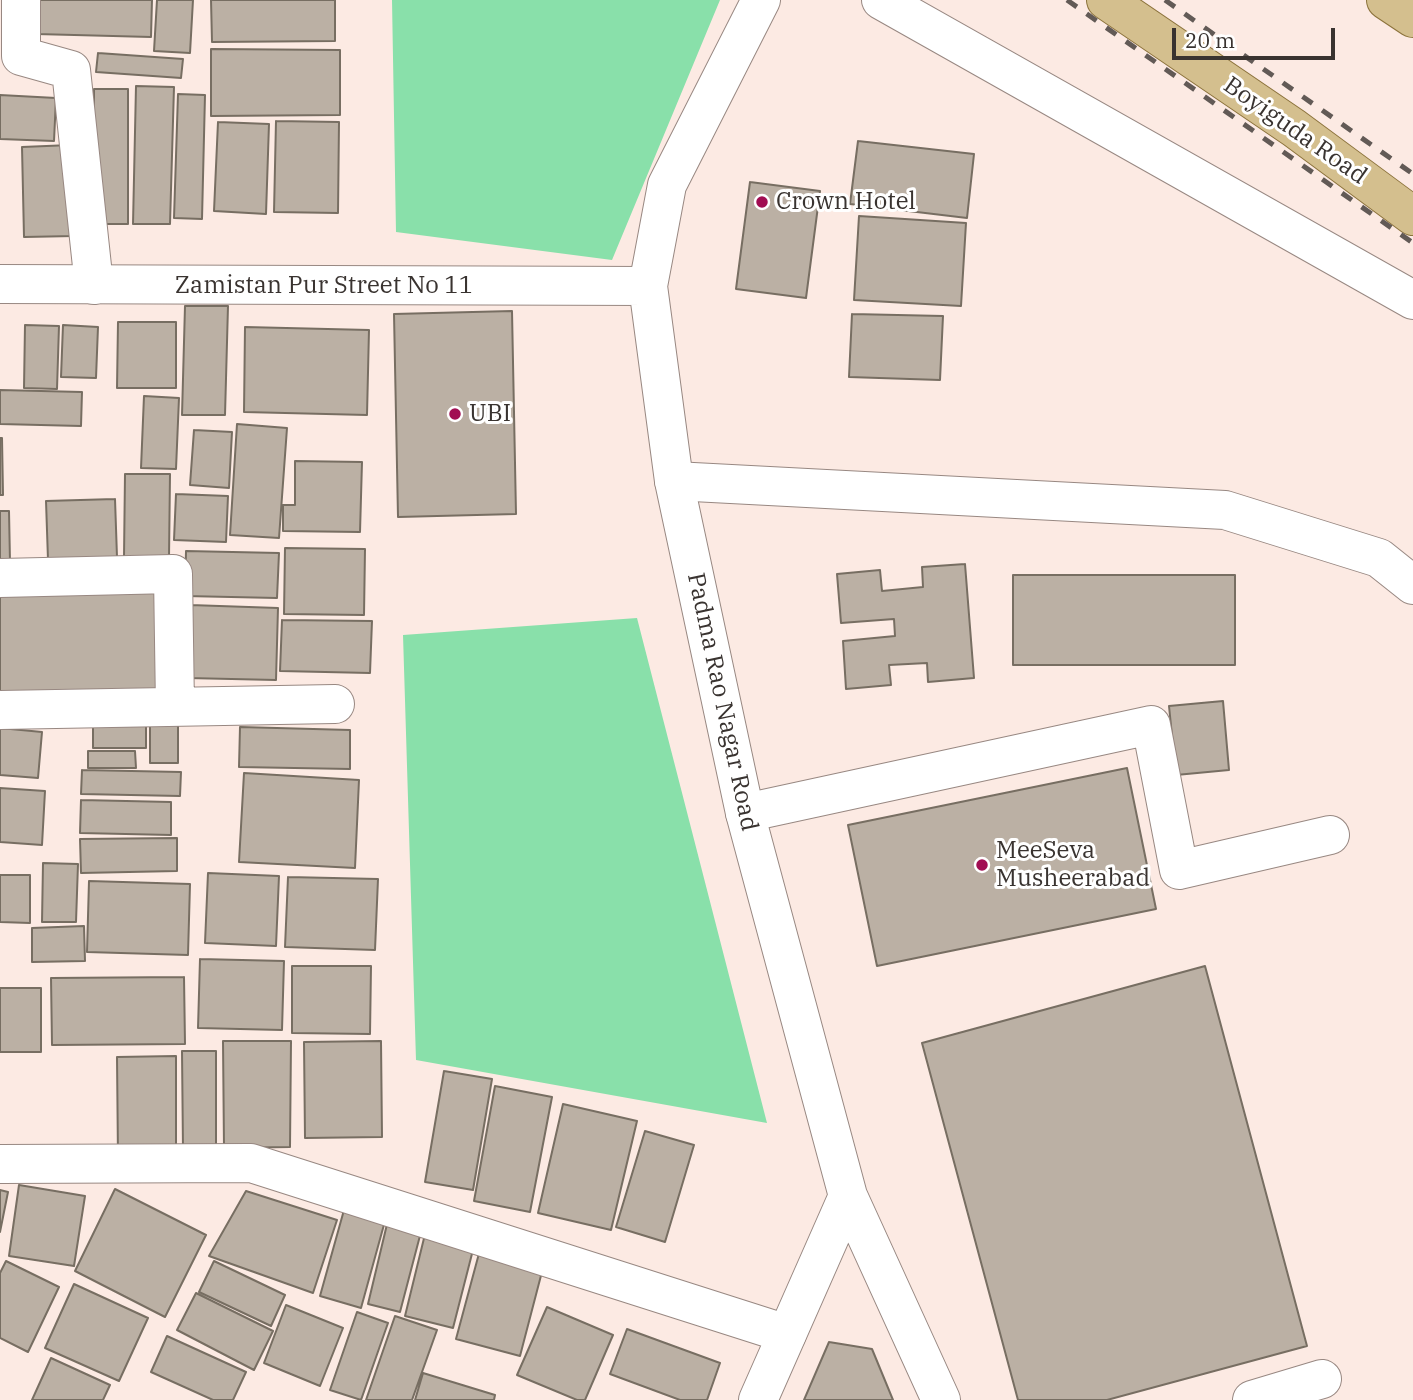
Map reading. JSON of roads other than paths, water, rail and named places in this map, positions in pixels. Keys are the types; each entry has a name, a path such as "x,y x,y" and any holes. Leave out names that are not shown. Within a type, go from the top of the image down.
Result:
{"main road":[{"name":"Boyiguda Road","path":"1106,0 1294,128 1413,216"}],"street":[{"path":"21,0 21,56 71,70 94,285"},
{"name":"Padma Rao Nagar Road","path":"761,0 667,185 648,286 674,481 745,814 848,1196 941,1400"},
{"path":"881,0 1413,300"},
{"name":"Zamistan Pur Street No 11","path":"0,285 648,286"},
{"path":"674,481 1225,510 1379,558 1413,584"},
{"path":"0,578 173,574 175,707"},
{"path":"0,710 335,704"},
{"path":"745,814 1151,725 1180,870 1330,835"},
{"path":"0,1164 251,1163 787,1334"},
{"path":"758,1400 848,1196"},
{"path":"1252,1400 1322,1378"}],"railway":[{"path":"1067,0 1413,243"},
{"path":"1165,0 1413,174"}],"place":[{"name":"Crown Hotel","path":"762,202"},
{"name":"UBI","path":"455,414"},
{"name":"MeeSeva Musheerabad","path":"982,865"}]}
